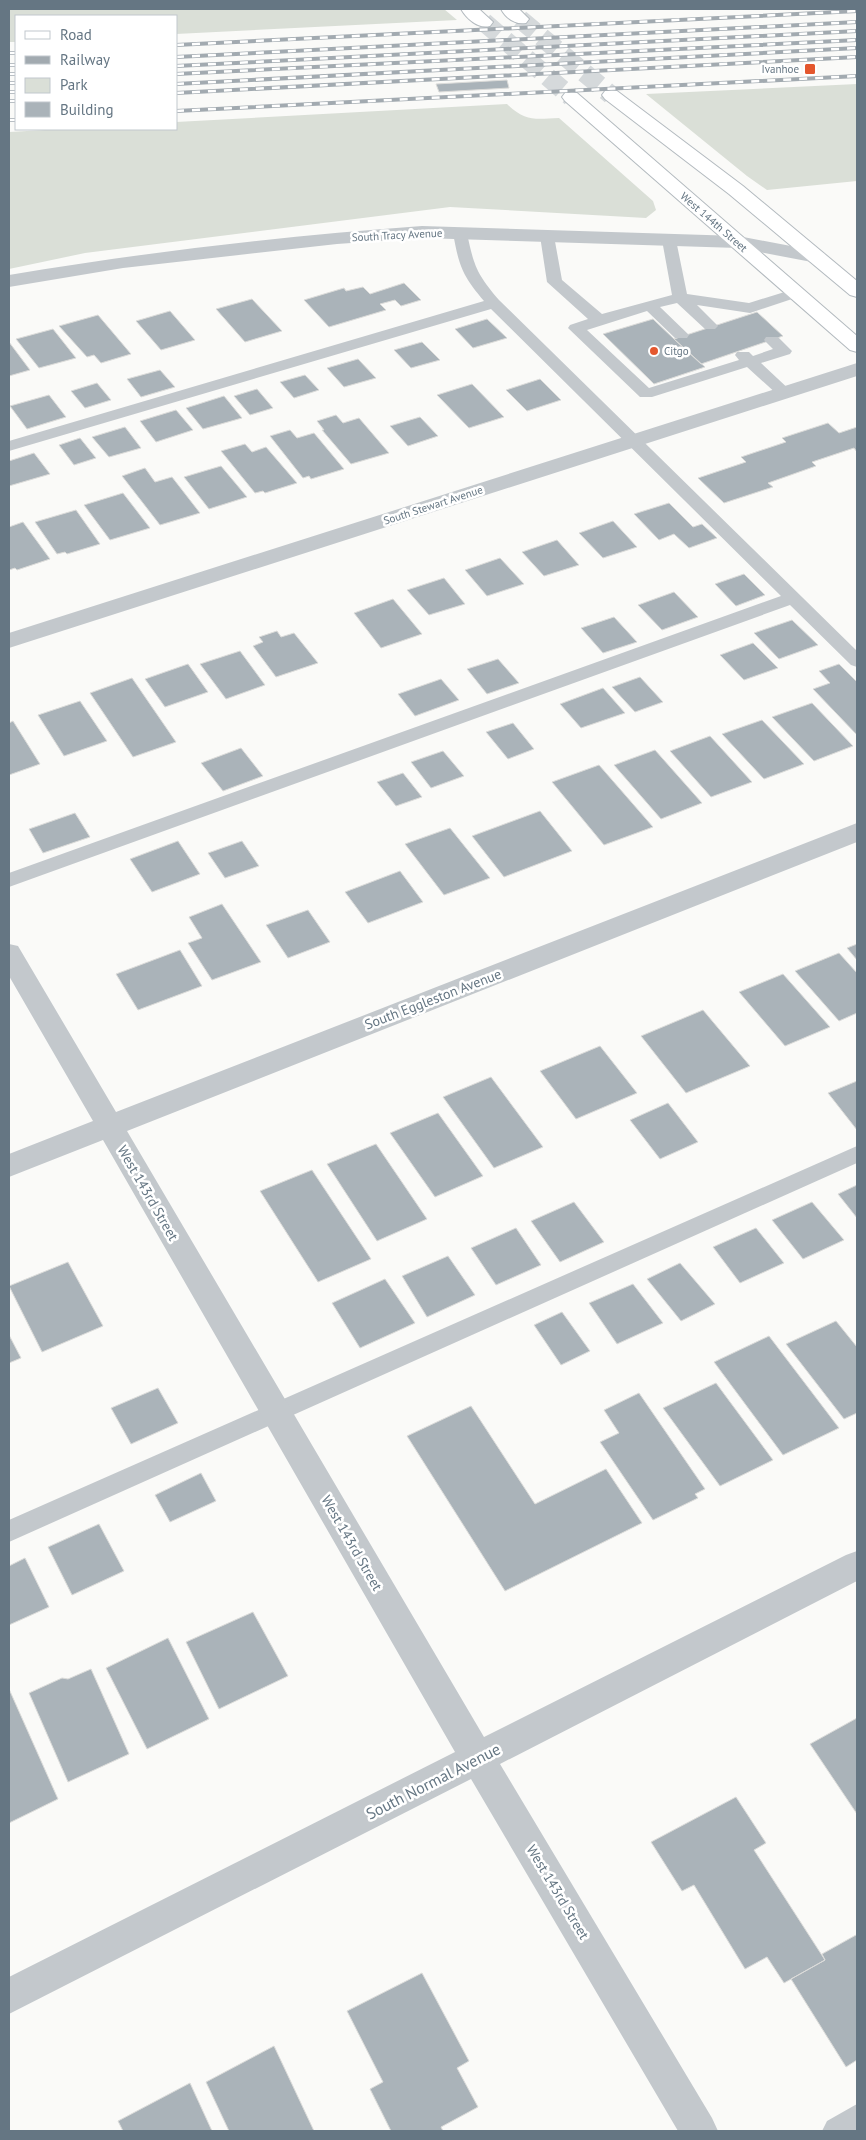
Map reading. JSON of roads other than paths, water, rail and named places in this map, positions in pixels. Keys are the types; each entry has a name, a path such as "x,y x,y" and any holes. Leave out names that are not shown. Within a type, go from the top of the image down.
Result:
{"street":[{"path":"469,9 484,22"},
{"path":"611,95 736,190 857,291"},
{"name":"West 144th Street","path":"571,97 857,346"},
{"name":"South Tracy Avenue","path":"9,281 123,262 327,239 422,232 738,242 817,257"},
{"name":"South Stewart Avenue","path":"9,641 857,370"},
{"name":"South Eggleston Avenue","path":"9,1166 857,832"},
{"name":"West 143rd Street","path":"9,953 477,1758 699,2131"},
{"name":"South Normal Avenue","path":"9,1996 857,1565"}],"lane":[{"path":"460,233 465,259 473,279 494,303 857,661"},
{"path":"547,236 555,282 599,320"},
{"path":"670,240 680,297 710,326"},
{"path":"772,340 784,351 746,357 714,366 646,394 576,328 680,297 738,311 796,293"},
{"path":"9,446 494,303"},
{"path":"649,305 681,335"},
{"path":"746,357 785,393"},
{"path":"9,880 793,598"},
{"path":"9,1532 857,1154"},
{"path":"837,2131 857,2119"}],"tunnel":[{"path":"520,19 611,95"},
{"path":"484,22 571,97"}],"railway":[{"path":"178,45 857,11"},
{"path":"178,57 857,22"},
{"path":"178,66 857,31"},
{"path":"178,74 857,40"},
{"path":"178,84 857,48"},
{"path":"9,53 15,53"},
{"path":"178,93 857,57"},
{"path":"9,65 15,65"},
{"path":"9,74 15,74"},
{"path":"178,111 857,76"},
{"path":"9,83 15,83"},
{"path":"9,92 15,92"},
{"path":"9,101 15,101"},
{"path":"9,120 15,120"}],"place":[{"name":"Ivanhoe","path":"810,69"},
{"name":"Citgo","path":"654,351"}]}
